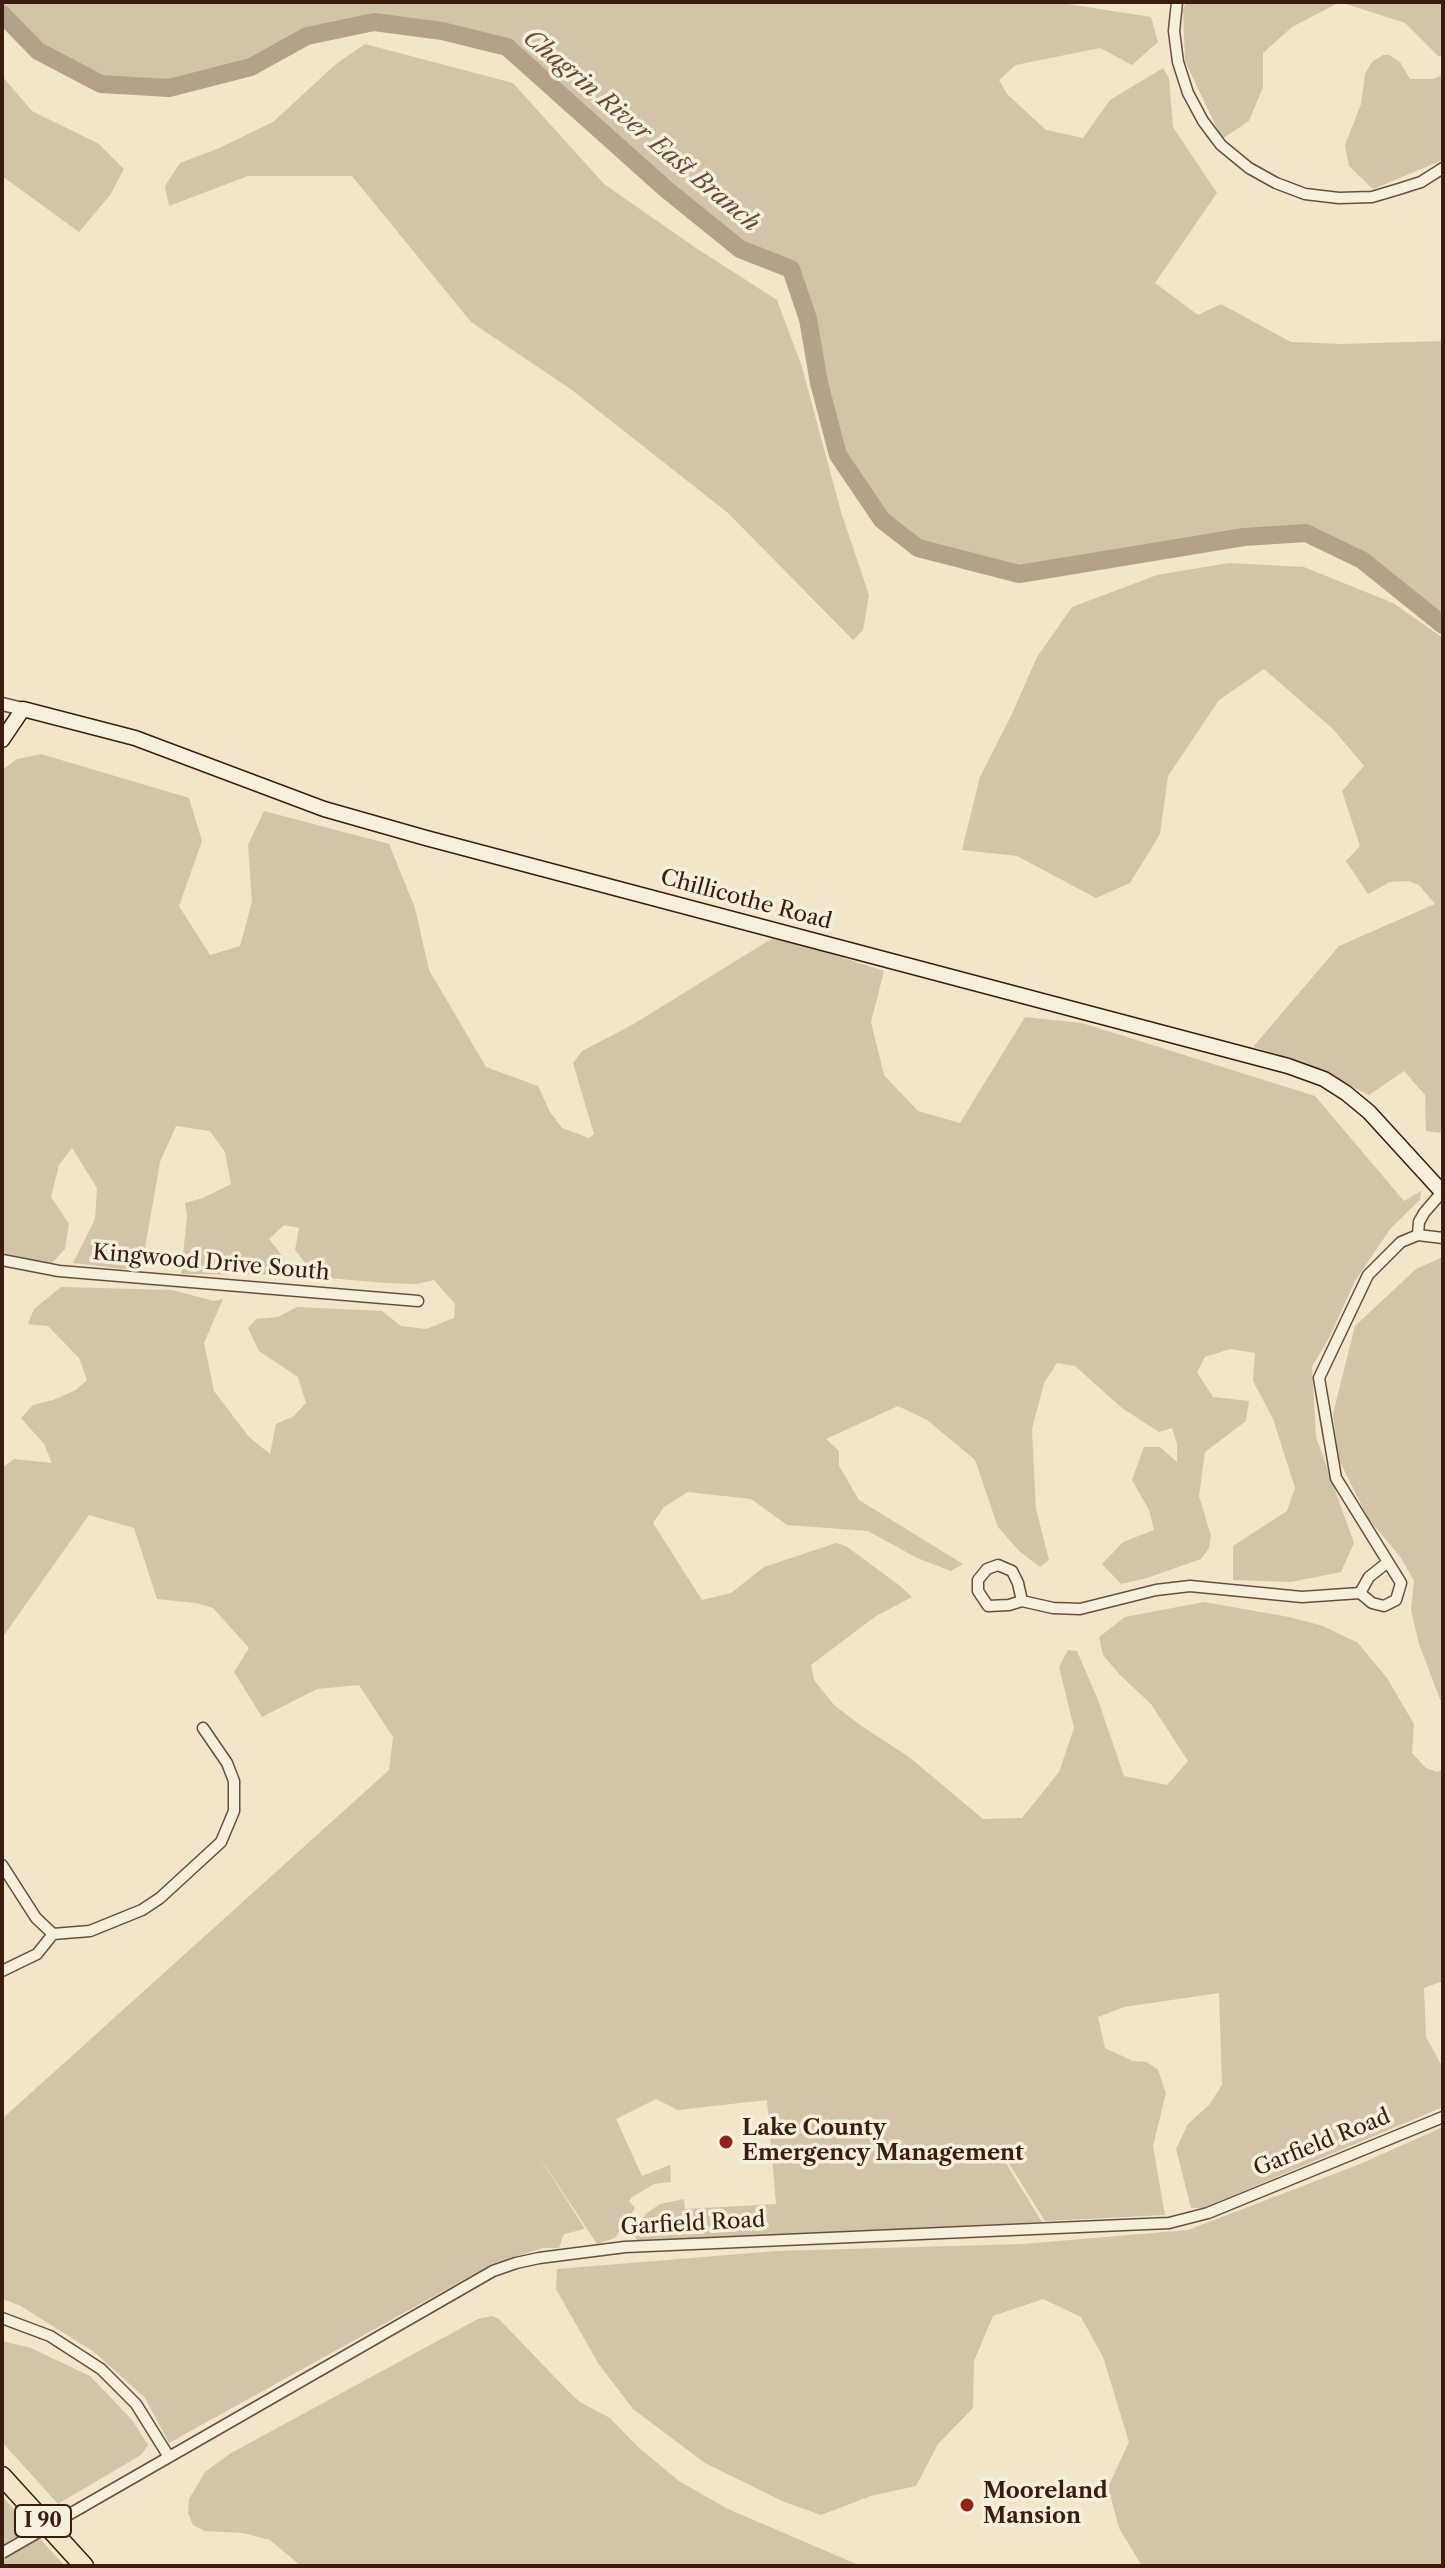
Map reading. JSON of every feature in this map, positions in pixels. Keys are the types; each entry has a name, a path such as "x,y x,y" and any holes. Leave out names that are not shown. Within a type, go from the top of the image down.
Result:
{"highway":[{"name":"I 90","path":"2,2476 84,2566"}],"main road":[{"path":"2,740 23,709"},
{"name":"Chillicothe Road","path":"23,709 135,738 324,809 426,838 1288,1066 1324,1079 1346,1093 1369,1112 1442,1192"}],"street":[{"path":"1177,2 1175,42 1188,93 1221,145 1249,168 1305,194 1339,198 1372,197 1421,182 1443,168"},
{"name":"Chillicothe Road","path":"2,704 23,709"},
{"path":"1418,1235 1419,1222 1424,1213 1442,1192"},
{"path":"1022,1601 1012,1571 998,1565 987,1569 978,1580 978,1591 988,1606 1022,1601 1053,1608 1080,1609 1156,1590 1190,1586 1302,1597 1360,1593 1372,1603 1384,1606 1396,1600 1401,1583 1336,1478 1319,1378 1368,1275 1401,1242 1418,1235 1443,1238"},
{"name":"Kingwood Drive South","path":"2,1260 59,1271 418,1301"},
{"path":"1360,1593 1369,1577 1388,1562"},
{"path":"2,1865 36,1918 53,1934 101,1928 142,1910 160,1898 221,1842 234,1811 234,1781 222,1754 203,1728"},
{"path":"2,1971 37,1954 53,1934"},
{"name":"Garfield Road","path":"2,2553 493,2271 516,2263 553,2255 625,2247 1169,2223 1208,2213 1443,2117"},
{"path":"2,2318 50,2336 101,2369 136,2404 169,2457"}],"shaded area":[{"path":"2,2 1055,2 1151,17 1158,42 1132,65 1100,48 1016,65 999,80 1007,94 1046,130 1083,138 1110,100 1163,68 1169,78 1173,127 1217,193 1155,283 1198,315 1221,304 1291,342 1443,341 1443,620 1423,609 1362,560 1306,533 1244,537 1019,574 918,548 882,520 838,455 819,383 808,319 791,269 740,249 667,190 507,47 442,31 374,22 307,36 251,67 169,88 101,84 38,51 2,14"},
{"path":"1186,2 1340,2 1292,27 1263,53 1263,87 1249,121 1222,139 1185,61 1183,10"},
{"path":"1340,2 1443,2 1443,56 1438,56 1405,23"},
{"path":"365,44 513,83 604,184 777,300 802,367 841,512 869,595 863,630 853,640 728,513 572,390 471,322 352,176 248,176 169,206 165,186 180,163 273,122 336,64"},
{"path":"1383,55 1400,62 1410,79 1433,79 1443,75 1443,160 1373,189 1349,166 1345,145 1361,104 1365,74 1372,62"},
{"path":"2,76 32,111 99,144 124,169 110,195 79,232 2,176"},
{"path":"1229,563 1304,567 1393,603 1443,638 1441,1133 1426,1131 1425,1095 1404,1071 1369,1095 1301,1062 1253,1047 1339,946 1435,904 1419,885 1408,881 1390,882 1368,894 1346,861 1360,846 1342,791 1364,766 1333,729 1264,669 1219,700 1168,776 1160,834 1130,883 1096,898 1017,856 962,850 980,777 1037,657 1072,607 1157,575"},
{"path":"41,754 189,798 202,841 179,906 210,955 240,946 252,902 248,845 264,811 389,844 415,908 429,970 486,1067 538,1086 550,1112 562,1128 589,1138 594,1134 573,1063 582,1051 632,1025 776,936 884,971 871,1022 884,1075 918,1111 960,1123 1025,1017 1082,1023 1315,1096 1404,1201 1421,1191 1420,1200 1391,1228 1355,1281 1312,1367 1316,1437 1354,1543 1341,1572 1291,1582 1233,1580 1233,1546 1287,1511 1295,1488 1273,1419 1253,1381 1255,1353 1230,1349 1205,1357 1197,1372 1213,1397 1249,1401 1246,1421 1205,1452 1199,1496 1211,1536 1209,1548 1201,1559 1147,1578 1121,1584 1102,1564 1123,1542 1154,1530 1149,1510 1132,1480 1144,1447 1160,1447 1177,1462 1177,1444 1172,1428 1159,1432 1122,1408 1075,1366 1057,1363 1044,1383 1032,1429 1036,1509 1049,1560 1040,1567 1019,1551 998,1527 975,1460 927,1420 898,1406 826,1439 839,1451 839,1466 859,1500 963,1564 951,1571 917,1558 868,1531 787,1525 751,1499 688,1492 664,1507 653,1523 702,1600 731,1593 764,1567 836,1543 846,1546 899,1585 912,1597 876,1616 811,1665 814,1680 834,1705 909,1757 983,1819 1022,1818 1059,1772 1074,1728 1059,1667 1068,1650 1077,1651 1098,1700 1124,1776 1167,1785 1188,1761 1151,1704 1103,1655 1099,1637 1125,1617 1204,1602 1323,1626 1358,1643 1387,1678 1414,1724 1412,1753 1426,1768 1437,1772 1443,1770 1443,1981 1424,1988 1426,2037 1443,2068 1443,2107 1203,2208 1191,2208 1176,2149 1188,2124 1209,2105 1222,2085 1219,1993 1124,2007 1098,2017 1105,2048 1133,2061 1147,2062 1158,2070 1166,2093 1153,2146 1165,2215 1045,2221 1003,2154 938,2145 1002,2157 1042,2222 638,2241 632,2234 636,2225 660,2204 684,2199 685,2209 776,2204 767,2100 678,2110 656,2099 616,2119 642,2176 670,2165 671,2182 654,2184 632,2197 629,2201 635,2208 615,2238 597,2244 535,2150 585,2229 564,2234 559,2248 543,2248 492,2264 169,2443 145,2398 94,2352 19,2305 2,2299 2,2119 389,1770 393,1737 359,1685 317,1689 262,1717 234,1672 249,1648 213,1608 157,1599 134,1528 89,1515 2,1638 2,1468 14,1459 52,1463 44,1444 21,1418 33,1405 76,1390 87,1380 79,1358 48,1326 28,1324 34,1309 61,1287 172,1290 214,1301 223,1299 204,1343 214,1391 249,1437 270,1454 276,1424 294,1416 306,1403 298,1377 259,1351 248,1328 256,1319 278,1317 297,1307 382,1311 401,1326 426,1329 454,1318 455,1304 434,1280 417,1284 316,1277 295,1250 299,1228 284,1225 269,1239 284,1258 283,1275 181,1274 187,1216 185,1203 231,1184 225,1152 210,1131 176,1126 160,1162 141,1271 73,1263 95,1219 97,1188 72,1148 59,1165 51,1197 69,1224 65,1249 51,1264 2,1255 2,770 17,759"},
{"path":"1443,1257 1443,1707 1419,1644 1411,1610 1414,1581 1401,1558 1368,1518 1338,1458 1333,1414 1355,1326 1416,1269"},
{"path":"1443,2127 1443,2566 1142,2566 1119,2528 1108,2487 1129,2442 1103,2357 1081,2317 1043,2299 993,2316 974,2361 973,2408 938,2444 916,2486 871,2496 821,2515 782,2501 705,2463 633,2409 598,2363 556,2289 557,2269 776,2251 1023,2244 1188,2230 1360,2164"},
{"path":"492,2316 499,2319 580,2402 610,2418 637,2446 679,2481 728,2509 861,2566 301,2566 270,2540 243,2533 205,2531 193,2525 188,2513 189,2499 205,2472 231,2453 478,2319"},
{"path":"2,2341 31,2348 90,2376 132,2420 148,2445 141,2455 58,2504 2,2442"},
{"path":"2,2496 31,2529 65,2566 2,2566"}],"waterway":[{"name":"Chagrin River East Branch","path":"2,14 38,51 101,84 169,88 251,67 307,36 374,22 442,31 507,47 667,190 740,249 791,269 808,319 819,383 838,455 882,520 918,548 1019,574 1244,537 1306,533 1362,560 1443,625"}],"place":[{"name":"Lake County Emergency Management","path":"726,2142"},
{"name":"Mooreland Mansion","path":"967,2505"}]}
